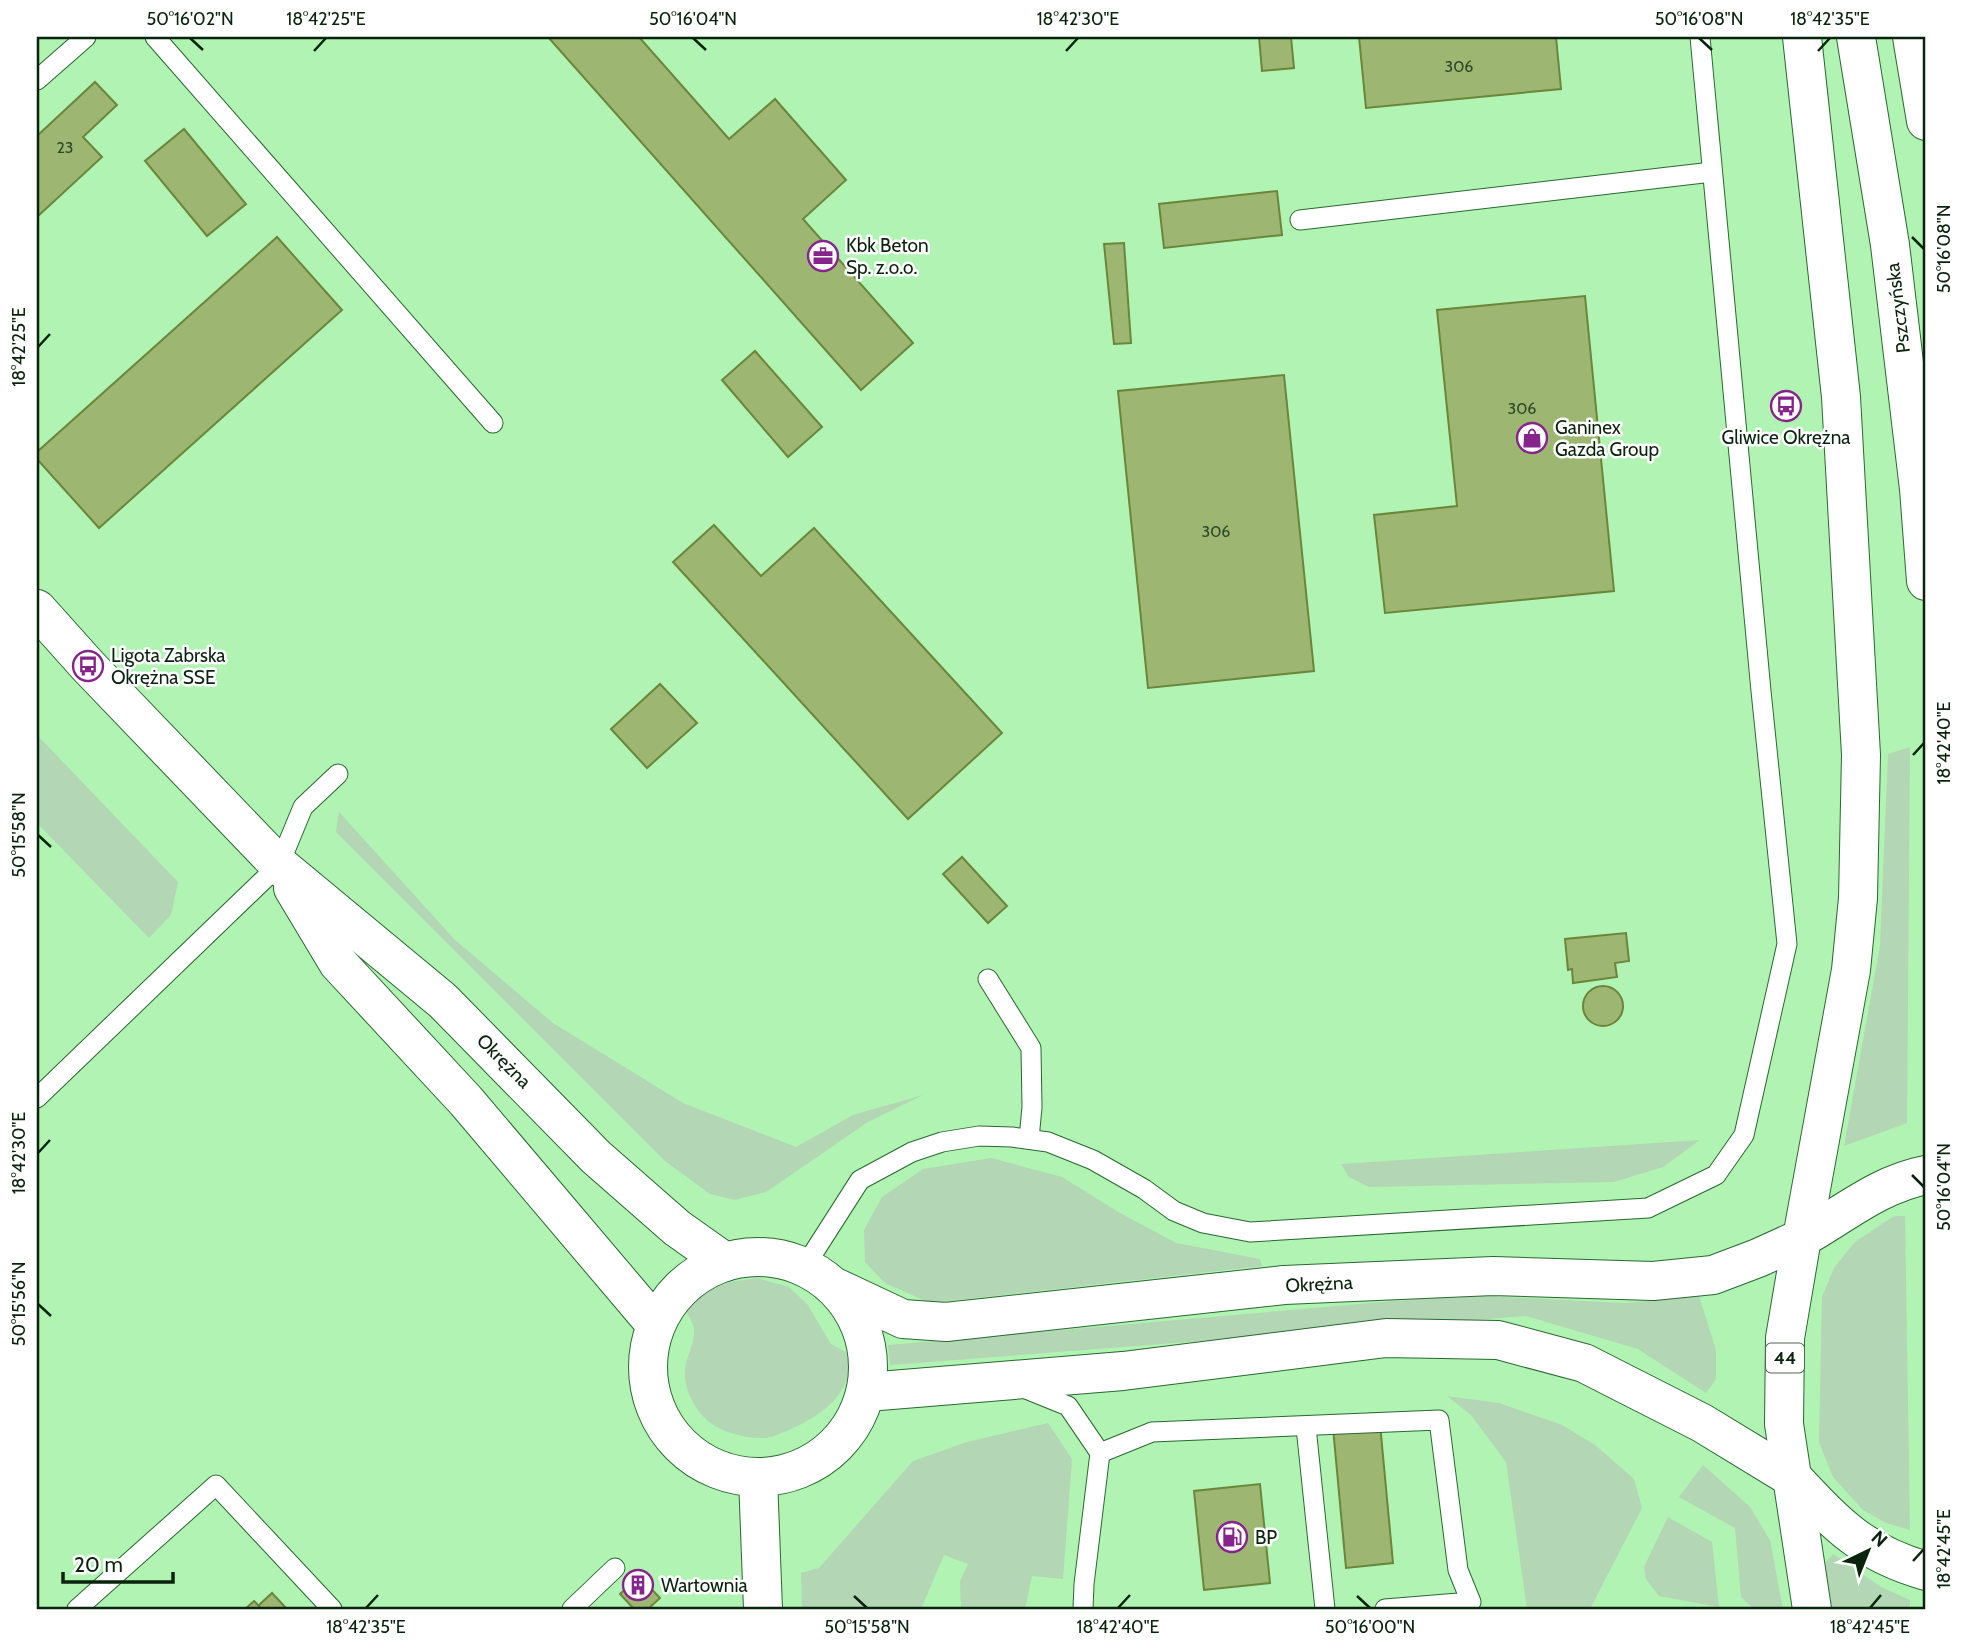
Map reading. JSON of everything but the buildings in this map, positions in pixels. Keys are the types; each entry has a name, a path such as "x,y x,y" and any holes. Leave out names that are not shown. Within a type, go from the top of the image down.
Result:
{"street":[{"path":"1802,37 1841,397 1861,766 1858,898 1851,970 1802,1238"},
{"name":"Pszczyńska","path":"1856,37 1890,245 1919,489 1926,581"},
{"path":"1912,37 1926,121"},
{"name":"Okrężna","path":"37,609 88,666 279,864 443,1001 596,1157 677,1228 725,1262"},
{"name":"Okrężna","path":"279,864 338,963 466,1101 655,1324"},
{"name":"Okrężna","path":"837,1288 902,1319 946,1322 1284,1285 1493,1276 1653,1281 1713,1275 1802,1238 1872,1194 1916,1177"},
{"name":"44","path":"1802,1238 1785,1338 1784,1423 1812,1609"},
{"path":"761,1257 805,1266 837,1288 859,1319 869,1354 867,1392 853,1426 827,1454 795,1472 758,1478 723,1472 692,1455 667,1430 652,1397 649,1374 648,1362 655,1324 674,1293 700,1273 725,1262 761,1257"},
{"path":"867,1392 1124,1371 1387,1338 1499,1340 1584,1363 1702,1423 1794,1479 1831,1518 1860,1543 1896,1563 1926,1571"},
{"path":"758,1478 763,1609"}],"lane":[{"path":"37,80 86,37"},
{"path":"155,37 493,423"},
{"path":"805,1266 860,1180 912,1152 942,1142 979,1136 1048,1142 1093,1160 1144,1189 1174,1211 1203,1223 1250,1232 1648,1208 1716,1175 1744,1135 1787,944 1700,37"},
{"path":"1300,220 1712,172"},
{"path":"37,1098 279,864 303,807 338,774"},
{"path":"988,979 1031,1048 1032,1107 1029,1139"},
{"path":"1006,1380 1068,1406 1100,1452 1083,1609"},
{"path":"1100,1452 1152,1432 1438,1420 1458,1570 1472,1606 1385,1609"},
{"path":"1306,1427 1325,1609"},
{"path":"78,1609 216,1485 332,1609"},
{"path":"572,1609 615,1568"}],"green space":[{"path":"37,735 178,882 171,915 149,938 37,823"},
{"path":"1910,747 1907,1123 1844,1146 1880,946 1888,754"},
{"path":"339,812 455,940 553,1023 683,1103 796,1147 853,1115 923,1095 868,1122 766,1192 735,1200 710,1194 665,1161 336,832"},
{"path":"1700,1140 1663,1167 1614,1182 1369,1187 1349,1177 1341,1164"},
{"path":"991,1158 1062,1177 1176,1243 1260,1259 1262,1266 930,1303 885,1283 865,1262 864,1230 882,1197 923,1169"},
{"path":"1894,1216 1905,1216 1910,1530 1886,1523 1863,1510 1833,1477 1819,1442 1822,1297 1834,1268 1855,1242"},
{"path":"757,1278 789,1287 807,1304 831,1344 846,1352 848,1366 841,1391 822,1412 797,1426 764,1438 735,1434 709,1422 691,1398 685,1377 694,1328 685,1309 701,1293 731,1282"},
{"path":"1487,1296 1624,1303 1699,1296 1716,1350 1716,1379 1706,1393 1638,1349 1526,1316 890,1365 888,1345 1418,1299"},
{"path":"1447,1396 1499,1403 1562,1425 1595,1445 1634,1479 1642,1508 1590,1609 1527,1609 1506,1462 1471,1415"},
{"path":"1048,1423 1072,1459 1063,1579 1032,1576 1025,1609 963,1609 960,1581 968,1564 944,1555 921,1609 802,1609 801,1573 819,1568 913,1461 967,1442"},
{"path":"1703,1465 1750,1507 1770,1540 1783,1609 1754,1609 1741,1597 1735,1528 1679,1497"},
{"path":"1668,1517 1712,1542 1719,1607 1659,1596 1646,1579 1644,1567"},
{"path":"1833,1554 1881,1587 1910,1600 1910,1609 1832,1609 1825,1563"}],"place":[{"name":"Kbk Beton Sp. z.o.o.","path":"823,256"},
{"name":"Gliwice Okrężna","path":"1786,406"},
{"name":"Ganinex Gazda Group","path":"1532,438"},
{"name":"Ligota Zabrska Okrężna SSE","path":"88,666"},
{"name":"BP","path":"1232,1537"},
{"name":"Wartownia","path":"638,1585"}]}
